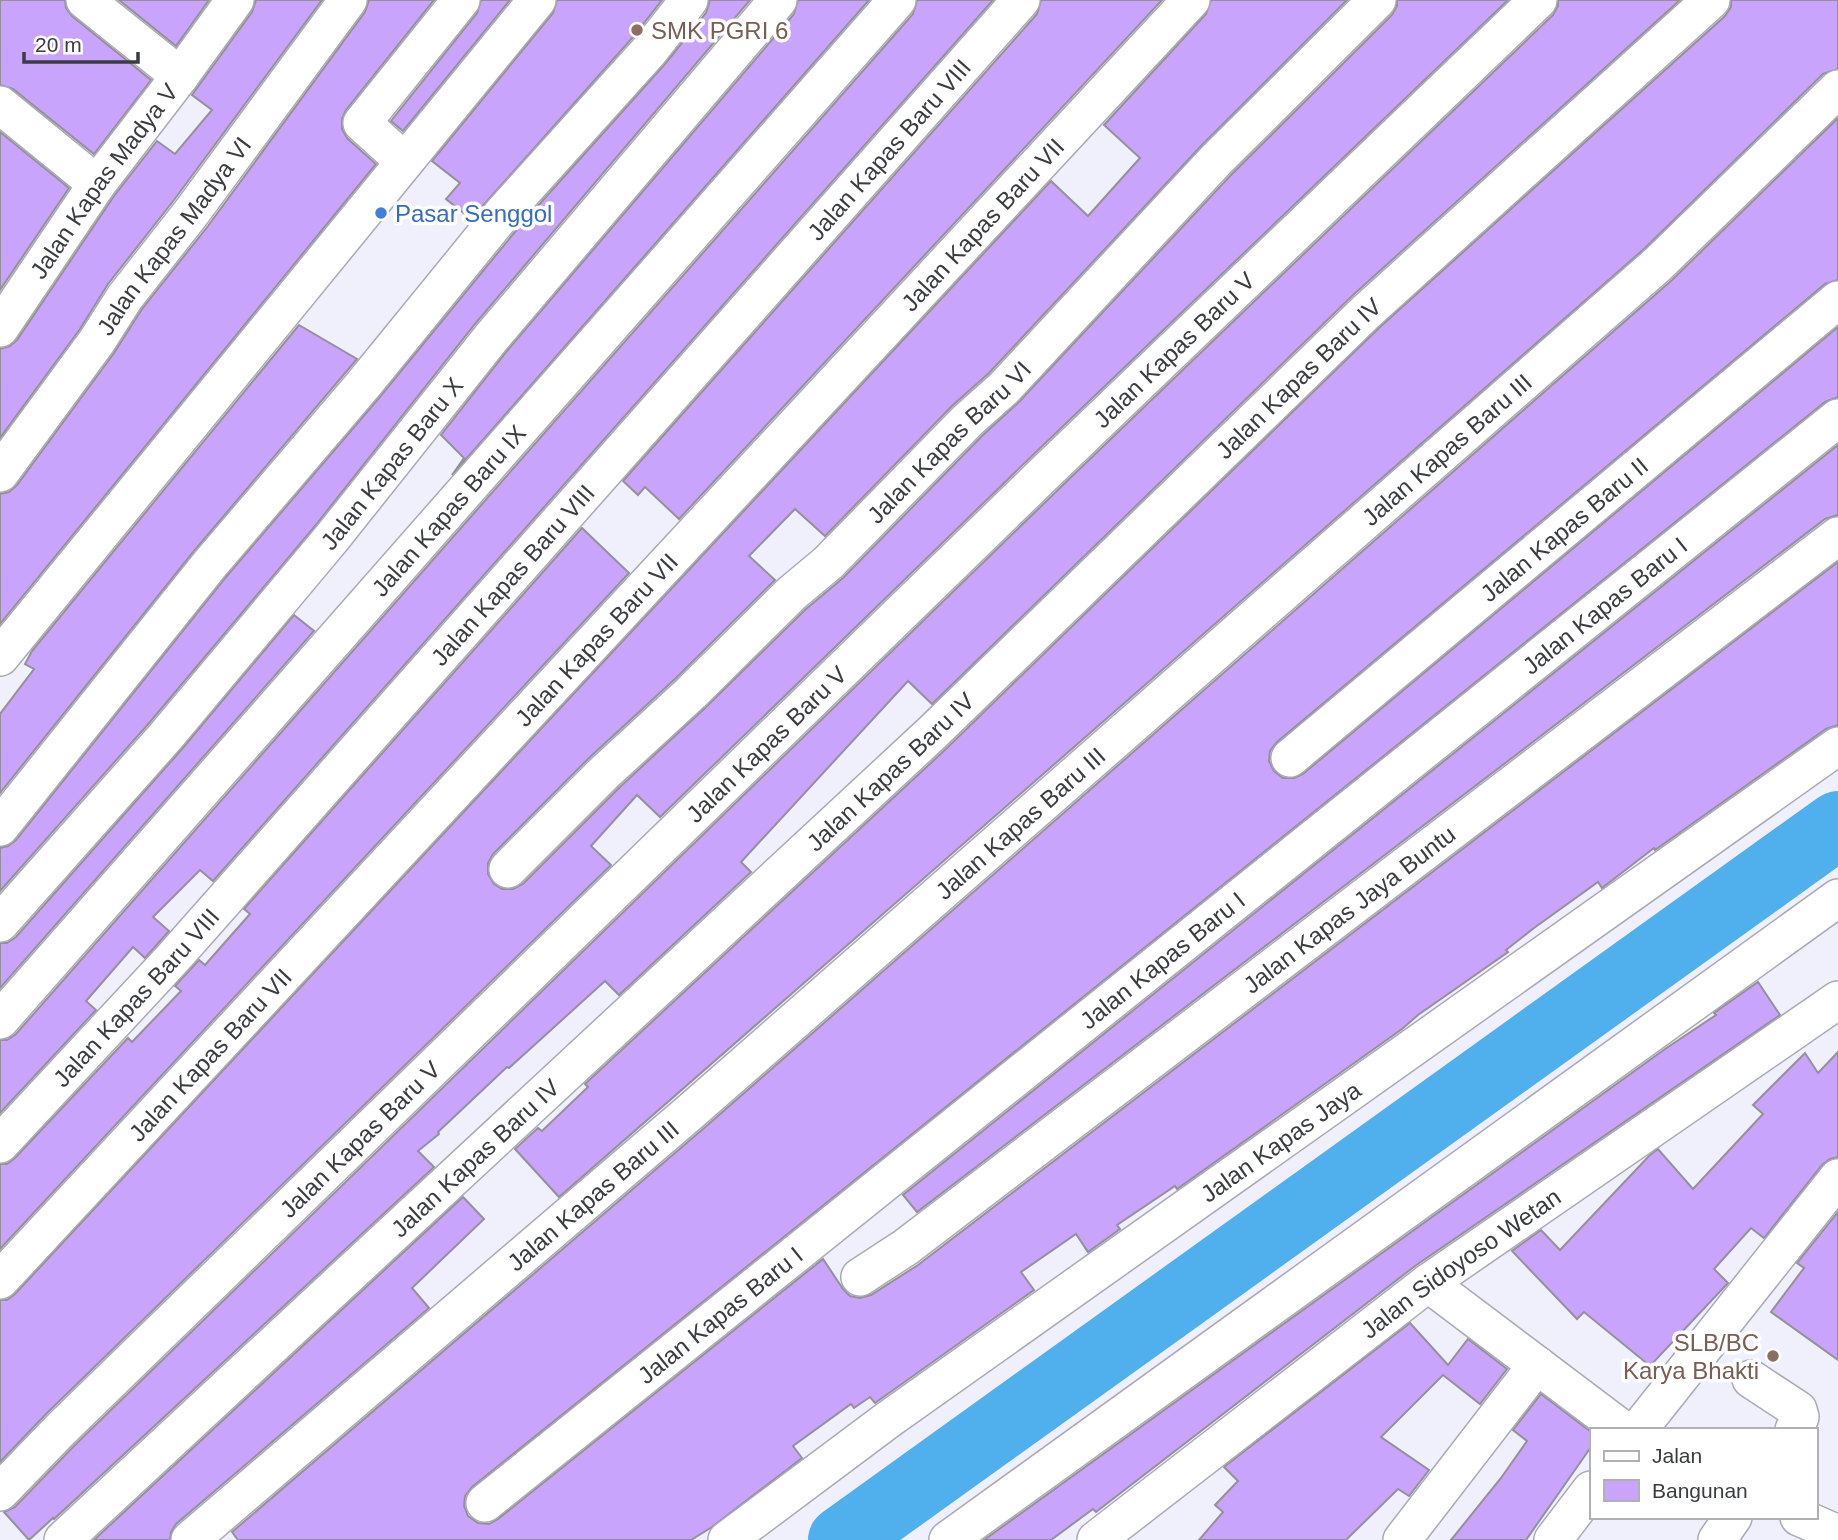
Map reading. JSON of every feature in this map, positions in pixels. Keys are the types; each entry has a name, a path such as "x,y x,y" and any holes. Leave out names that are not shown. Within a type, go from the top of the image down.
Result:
{"street":[{"path":"85,0 180,76"},
{"name":"Jalan Kapas Madya V","path":"0,328 11,289 97,184 235,0"},
{"name":"Jalan Kapas Madya VI","path":"0,472 97,341 125,297 199,202 348,0"},
{"path":"404,161 362,123 461,0"},
{"path":"0,657 537,0"},
{"path":"0,827 210,564 363,385 503,213 649,51 689,0"},
{"name":"Jalan Kapas Baru X","path":"0,923 174,725 331,539 491,338 778,0"},
{"name":"Jalan Kapas Baru IX","path":"0,1020 897,0"},
{"name":"Jalan Kapas Baru VIII","path":"0,1144 173,958 1021,0"},
{"name":"Jalan Kapas Baru VII","path":"0,1280 1191,0"},
{"name":"Jalan Kapas Baru VI","path":"508,869 792,593 828,563 1004,388 1216,160 1377,0"},
{"name":"Jalan Kapas Baru V","path":"0,1492 81,1410 1040,478 1538,0"},
{"name":"Jalan Kapas Baru IV","path":"63,1540 921,742 1366,312 1711,0"},
{"name":"Jalan Kapas Baru III","path":"190,1540 689,1113 1658,264 1838,89"},
{"path":"0,105 97,184"},
{"name":"Jalan Kapas Baru II","path":"1290,758 1838,300"},
{"name":"Jalan Kapas Baru I","path":"485,1503 1838,418"},
{"name":"Jalan Kapas Jaya Buntu","path":"860,1277 917,1239 1838,536"},
{"name":"Jalan Kapas Jaya","path":"727,1540 900,1411 1838,746"},
{"path":"948,1540 1838,898"},
{"name":"Jalan Sidoyoso Wetan","path":"1096,1540 1428,1283 1838,1000"},
{"path":"1640,1428 1838,1178"},
{"path":"1428,1283 1620,1428"},
{"path":"1402,1540 1536,1365"},
{"path":"1751,1379 1798,1410 1800,1417 1795,1428"},
{"path":"1553,1540 1590,1491"},
{"path":"1717,1540 1732,1519"}],"building":[{"path":"0,0 65,0 66,8 72,16 151,80 94,154 13,89 0,85"},
{"path":"119,0 209,0 176,46"},
{"path":"256,0 322,0 174,200 108,284 80,329 0,438 0,349 17,340 114,196 157,141 175,154 212,110 192,95 252,12"},
{"path":"369,0 434,0 346,110 342,119 342,129 347,138 376,164 0,624 0,494 9,492 17,485 114,353 142,309 208,226 365,12"},
{"path":"481,0 510,0 403,131 391,121 477,13"},
{"path":"557,0 662,0 633,37 471,219 446,199 460,183 432,161 553,13"},
{"path":"710,0 750,0 475,324 315,526 150,722 0,891 0,848 16,840 226,577 379,398 519,227 665,64 706,13"},
{"path":"798,0 869,0 452,475 464,458 441,435 507,351 794,14"},
{"path":"917,0 993,0 213,881 200,870 153,917 169,931 145,958 133,947 86,1001 96,1010 0,1113 0,1040 7,1040 16,1034 913,14"},
{"path":"1041,0 1162,0 679,519 645,487 638,495 623,481 1037,14"},
{"path":"1211,0 1347,0 1201,146 989,373 953,405 825,536 795,509 749,556 775,580 493,854 488,863 488,874 494,884 502,889 513,889 523,884 806,609 843,578 983,435 1019,402 1231,175 1392,15 1397,0 1508,0 660,817 637,795 591,846 611,865 46,1414 0,1462 0,1300 7,1300 15,1294 1051,181 1088,216 1140,158 1104,125 1206,14"},
{"path":"1558,0 1680,0 1352,296 932,704 908,681 741,862 751,872 619,995 605,981 507,1067 418,1151 434,1167 29,1540 4,1512 15,1507 76,1444 1065,483 1553,15"},
{"path":"1731,0 1838,0 1838,69 1823,74 1644,249 559,1197 515,1149 538,1128 542,1131 588,1087 585,1084 947,748 1380,327 1725,16 1731,7"},
{"path":"1838,118 1838,280 1825,284 1277,742 1270,751 1269,761 1274,771 1283,778 1294,778 1303,774 1838,327 1838,397 1825,402 472,1487 465,1496 464,1506 468,1516 478,1523 489,1524 498,1519 823,1259 843,1289 850,1296 860,1298 871,1295 918,1265 1838,562 1838,725 1826,729 1655,850 1654,848 1602,888 1598,882 1402,1029 1177,1189 1175,1186 1117,1225 1120,1229 1088,1252 1076,1234 1021,1272 1034,1290 875,1403 870,1397 854,1408 851,1404 793,1446 802,1458 691,1540 238,1540 232,1532 703,1129 1672,280"},
{"path":"0,132 69,188 0,290"},
{"path":"299,325 357,359 194,551 0,793 0,714 34,669 25,664 32,651"},
{"path":"1838,445 1838,515 1825,519 917,1212 903,1195"},
{"path":"582,528 629,573 0,1249 0,1164 7,1164 15,1158 128,1038 132,1042 181,991 175,986 199,960 205,965 250,914 244,909"},
{"path":"294,615 314,631 0,988 0,943 7,943 16,937 182,749"},
{"path":"1758,982 1780,1015 1415,1266 1096,1512 1093,1509 1051,1540 984,1540 1716,1015 1714,1013"},
{"path":"1838,1052 1838,1157 1822,1165 1764,1238 1751,1228 1714,1269 1728,1283 1650,1366 1584,1312 1577,1319 1512,1251 1541,1230 1560,1250 1658,1149 1693,1189 1763,1114 1753,1105 1805,1053 1818,1073"},
{"path":"463,1197 484,1219 412,1288 429,1308 176,1524 170,1540 94,1540"},
{"path":"1838,1212 1838,1360 1771,1312 1804,1268 1797,1263"},
{"path":"1410,1323 1448,1365 1468,1339 1507,1369 1480,1404 1443,1375 1381,1437 1429,1470 1409,1496 1398,1489 1346,1540 1199,1540 1223,1512 1215,1505 1238,1481 1224,1467"},
{"path":"1541,1394 1590,1431 1590,1448 1526,1540 1451,1540 1527,1441 1513,1430"}],"waterway":[{"path":"842,1540 1838,825"}],"place":[{"name":"SMK PGRI 6","path":"637,30"},
{"name":"Pasar Senggol","path":"381,213"},
{"name":"SLB/BC Karya Bhakti","path":"1773,1356"}]}
